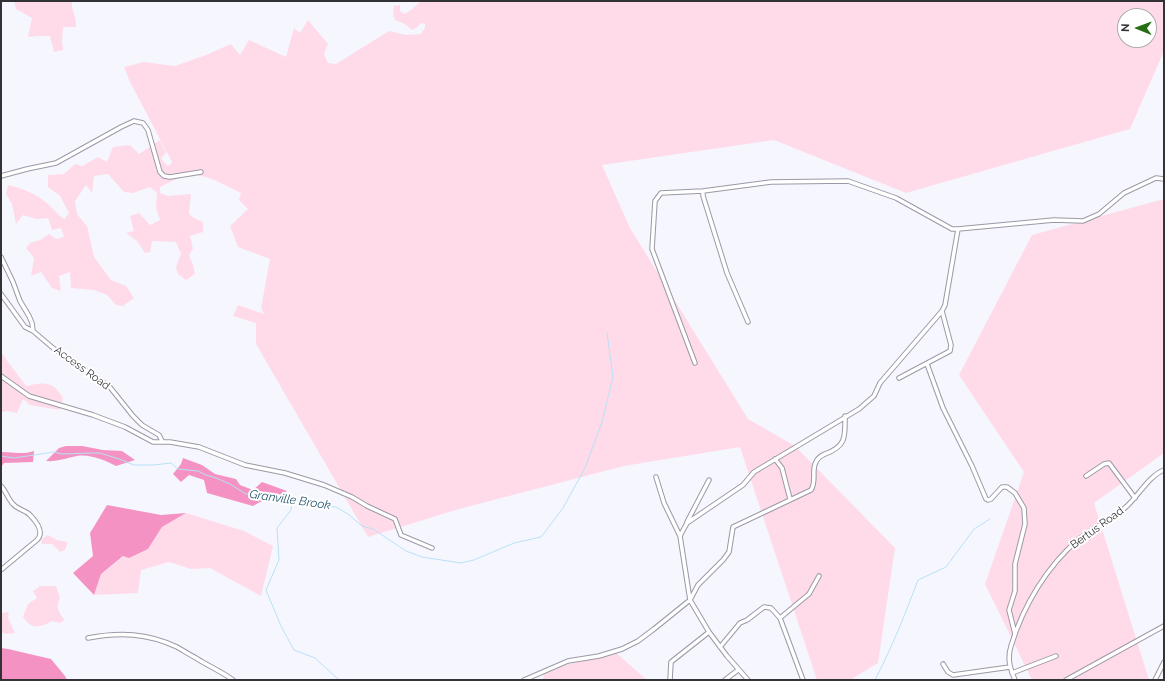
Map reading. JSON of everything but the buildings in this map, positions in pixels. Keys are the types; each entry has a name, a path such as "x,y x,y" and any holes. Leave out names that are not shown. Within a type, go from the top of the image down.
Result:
{"street":[{"path":"1,176 56,163 134,121 143,122 148,130 160,172 164,176 170,177 201,172"},
{"path":"695,363 652,249 655,201 661,193 703,191 771,182 848,181 896,198 952,230 958,230 1054,220 1083,221 1100,214 1124,192 1156,178 1164,179"},
{"path":"703,191 727,273 748,322"},
{"path":"686,523 743,486 754,472 845,416 859,409 874,396 880,383 942,311 945,305 958,230"},
{"name":"Access Road","path":"1,257 20,301 32,324 33,331 53,348 109,386 133,416 142,425 159,435 162,441"},
{"path":"1,294 25,327 33,331"},
{"path":"899,378 950,351 952,345 942,311"},
{"path":"927,364 944,408 986,499 991,499 999,489 1002,487 1007,487 1015,493 1024,508 1025,524 1015,564 1015,591 1009,610 1015,634"},
{"path":"1,376 29,396 93,415 125,427 153,442 156,443 162,441 199,447 245,465 285,473 324,485 352,497 395,519 402,535 432,548"},
{"path":"524,680 568,661 599,656 622,649 638,641 690,600 698,585 729,552 733,527 811,490 813,487 814,465 817,458 836,450 844,439 845,416"},
{"path":"775,459 782,468 790,499"},
{"path":"1086,476 1104,464 1109,463 1135,498"},
{"name":"Bertus Road","path":"1015,680 1010,667 1009,652 1029,602 1045,574 1080,539 1124,509 1153,477 1164,470"},
{"path":"656,477 664,503 680,536 690,600 708,632 738,670 748,680"},
{"path":"680,536 708,480"},
{"path":"1,486 13,504 29,514 40,530 40,535 36,540 1,570"},
{"path":"780,618 809,594 819,576"},
{"path":"720,647 740,623 764,608 771,608 780,618 803,680"},
{"path":"1066,680 1164,626"},
{"path":"670,680 671,662 708,632"},
{"path":"88,638 114,634 142,636 154,639 178,648 233,680"},
{"path":"1012,673 1056,656"},
{"path":"1155,680 1164,662"},
{"path":"943,664 948,672 953,675 1010,667"},
{"path":"725,680 738,670"}],"shaded area":[{"path":"14,1 72,1 72,8 76,19 76,27 63,27 63,50 54,52 50,36 28,37 32,18 16,9"},
{"path":"421,1 1164,1 1164,51 1130,129 906,193 774,140 602,165 630,228 748,419 795,446 895,548 878,663 850,680 817,680 740,447 624,466 459,509 368,537 256,344 256,323 233,316 238,305 264,314 261,308 270,259 238,247 230,226 248,209 239,200 241,193 217,181 198,175 192,175 172,181 160,187 160,193 168,196 191,194 189,213 192,217 203,222 203,232 190,236 193,249 189,255 195,274 186,280 178,274 176,267 181,254 176,242 152,241 150,252 145,253 137,241 126,233 134,231 130,216 139,213 150,225 160,220 156,208 157,193 150,187 133,193 124,192 108,174 94,176 92,193 86,185 75,201 77,214 87,226 94,257 111,280 126,286 134,298 123,306 116,305 107,295 94,290 71,288 70,272 59,276 61,291 52,288 41,272 31,276 34,258 26,248 30,243 40,240 49,234 56,239 64,237 61,228 52,230 48,218 36,219 23,215 16,224 12,204 6,194 8,185 39,197 64,219 69,213 60,196 48,187 48,175 64,174 75,164 82,166 98,157 107,162 113,147 130,145 139,154 160,140 166,152 161,159 168,166 172,163 130,82 124,67 144,62 175,66 231,44 240,55 249,40 286,57 294,28 300,33 308,20 328,44 324,54 328,63 336,64 389,31 406,35 421,34 425,28 425,24 421,23 412,30 405,24 395,20 393,14 394,6 400,5 400,11 405,14"},
{"path":"1164,199 1164,453 1094,503 1149,680 1032,680 985,584 1024,472 959,375 1032,235"},
{"path":"1,354 26,386 48,384 56,388 63,398 60,410 30,405 23,399 17,413 1,411"},
{"path":"66,446 82,446 103,450 122,451 135,460 116,466 87,456 77,456 46,461 59,448"},
{"path":"34,451 33,462 4,463 1,467 1,452 22,453"},
{"path":"183,458 202,465 215,474 236,479 240,485 253,490 262,482 287,491 276,499 260,502 253,506 207,493 204,480 189,475 181,482 173,474 181,464"},
{"path":"107,505 161,515 186,513 162,527 148,549 129,558 123,556 101,574 94,595 73,573 93,556 90,533"},
{"path":"186,513 244,531 273,546 261,596 210,568 191,569 169,562 141,570 138,593 94,595 101,574 124,556 148,549 162,527"},
{"path":"48,535 57,540 68,542 65,550 60,552 52,544 42,544 41,540"},
{"path":"40,586 56,586 60,598 58,610 65,620 60,623 52,621 44,625 33,626 23,617 28,604 37,598 33,591"},
{"path":"9,612 8,618 15,633 6,634 1,632 1,613"},
{"path":"1,648 51,659 67,680 1,680"},
{"path":"615,652 647,680 543,680 544,671"}],"waterway":[{"name":"Granville Brook","path":"1,456 14,458 54,452 62,454 100,453 134,465 171,463 178,469 198,471 216,478 230,484 246,494 274,495 293,501 305,500 326,506 336,507 348,514 362,526 373,529 406,551 422,557 461,563 474,560 514,543 541,537 563,508 585,468 602,422 613,377 607,333"},
{"path":"292,502 291,510 277,528 279,560 266,590 281,626 294,650 315,658 339,680"},
{"path":"875,680 898,631 918,580 946,567 974,529 990,519"}]}
